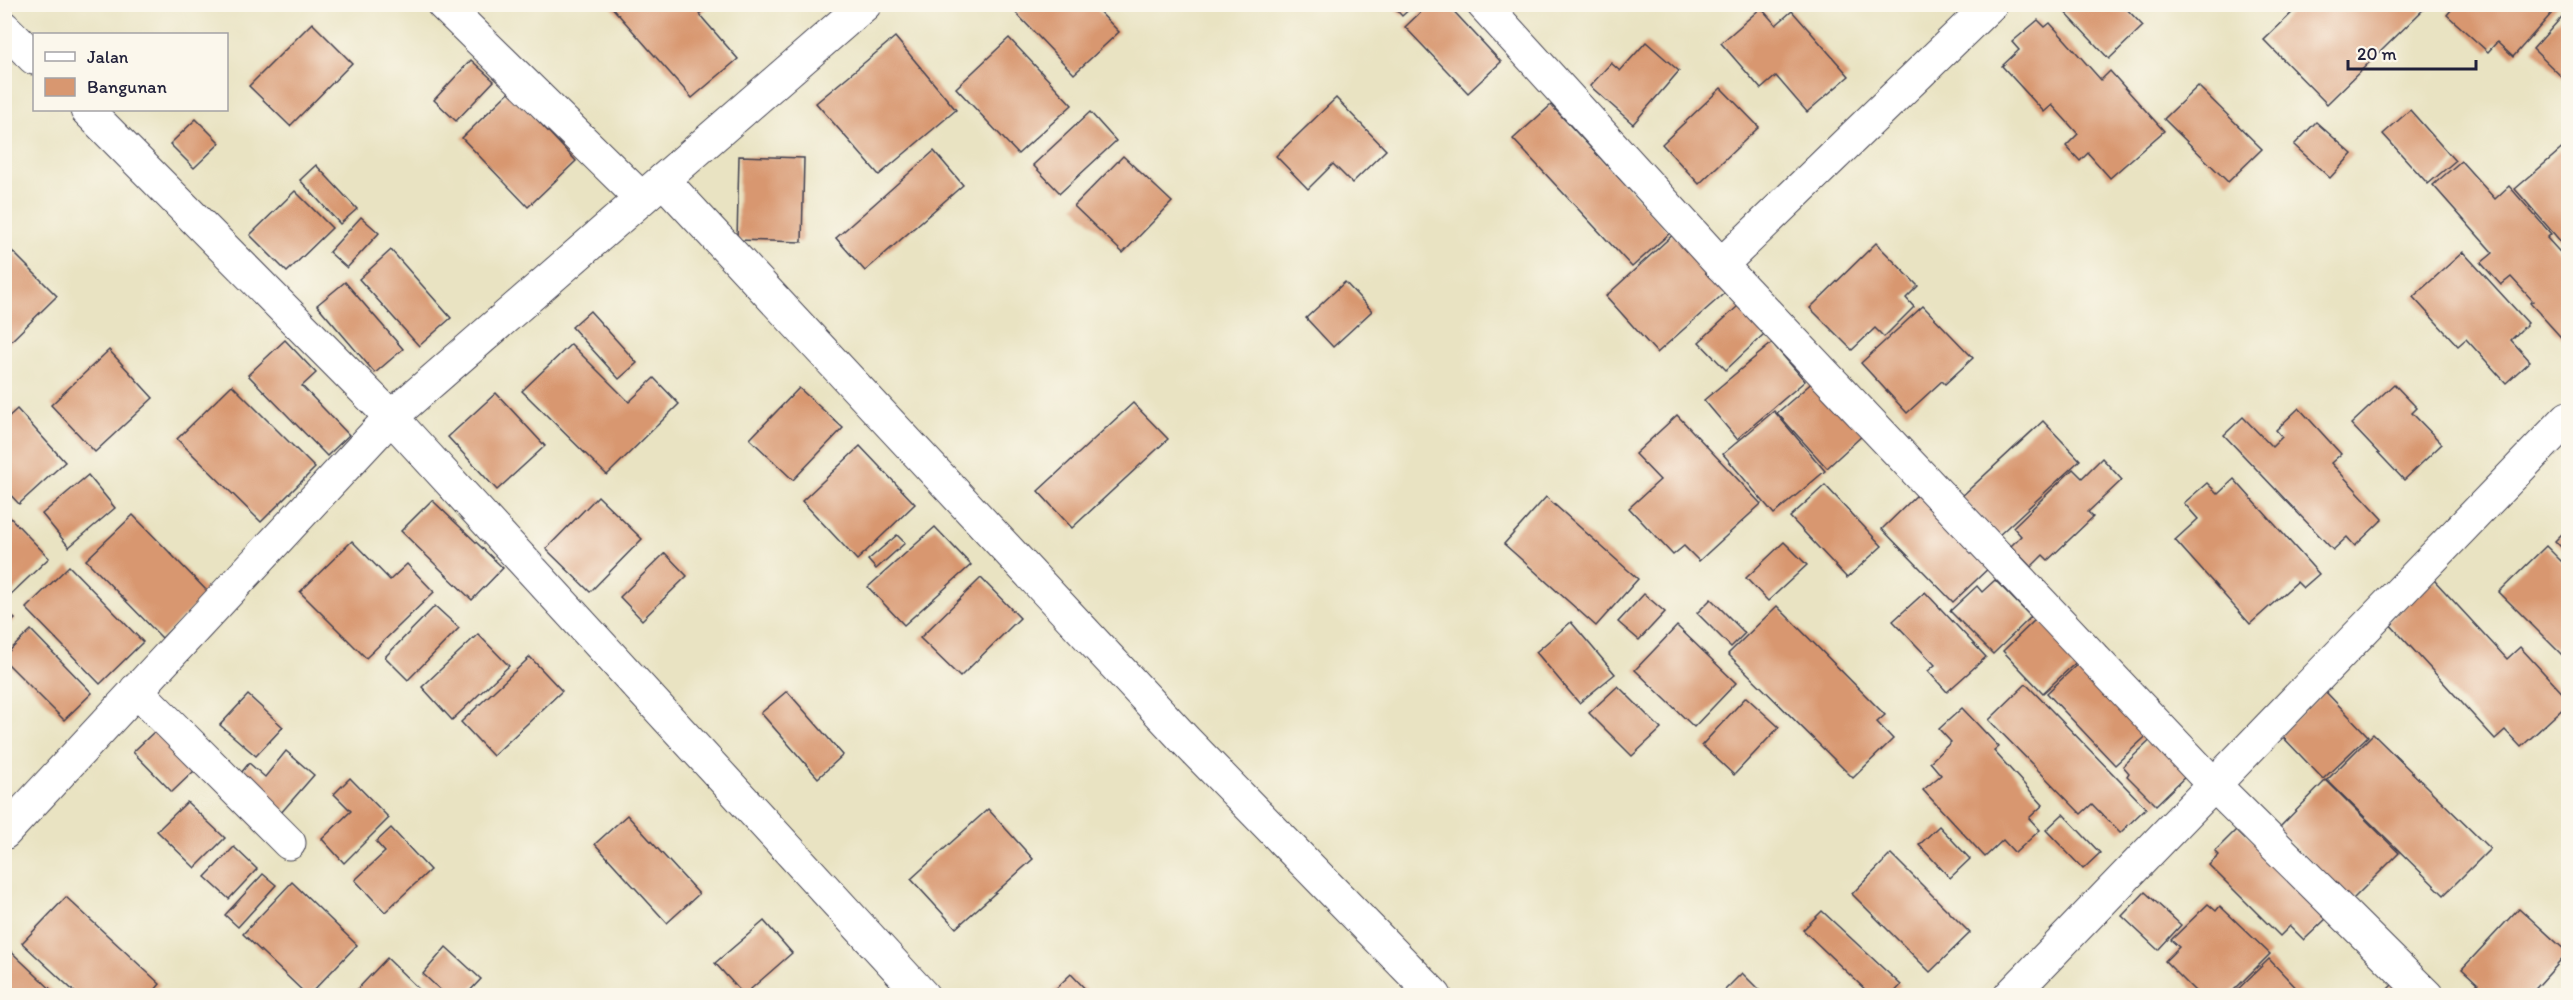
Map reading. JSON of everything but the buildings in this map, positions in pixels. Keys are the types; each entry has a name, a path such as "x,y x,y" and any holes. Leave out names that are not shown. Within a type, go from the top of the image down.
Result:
{"street":[{"path":"442,4 652,189 1435,996"},
{"path":"4,833 391,417 865,4"},
{"path":"1483,4 1721,265 2214,785 2427,996"},
{"path":"1721,265 1991,4"},
{"path":"4,28 33,57"},
{"path":"88,111 391,417 923,996"},
{"path":"2010,996 2568,418"},
{"path":"136,690 289,843"}]}
